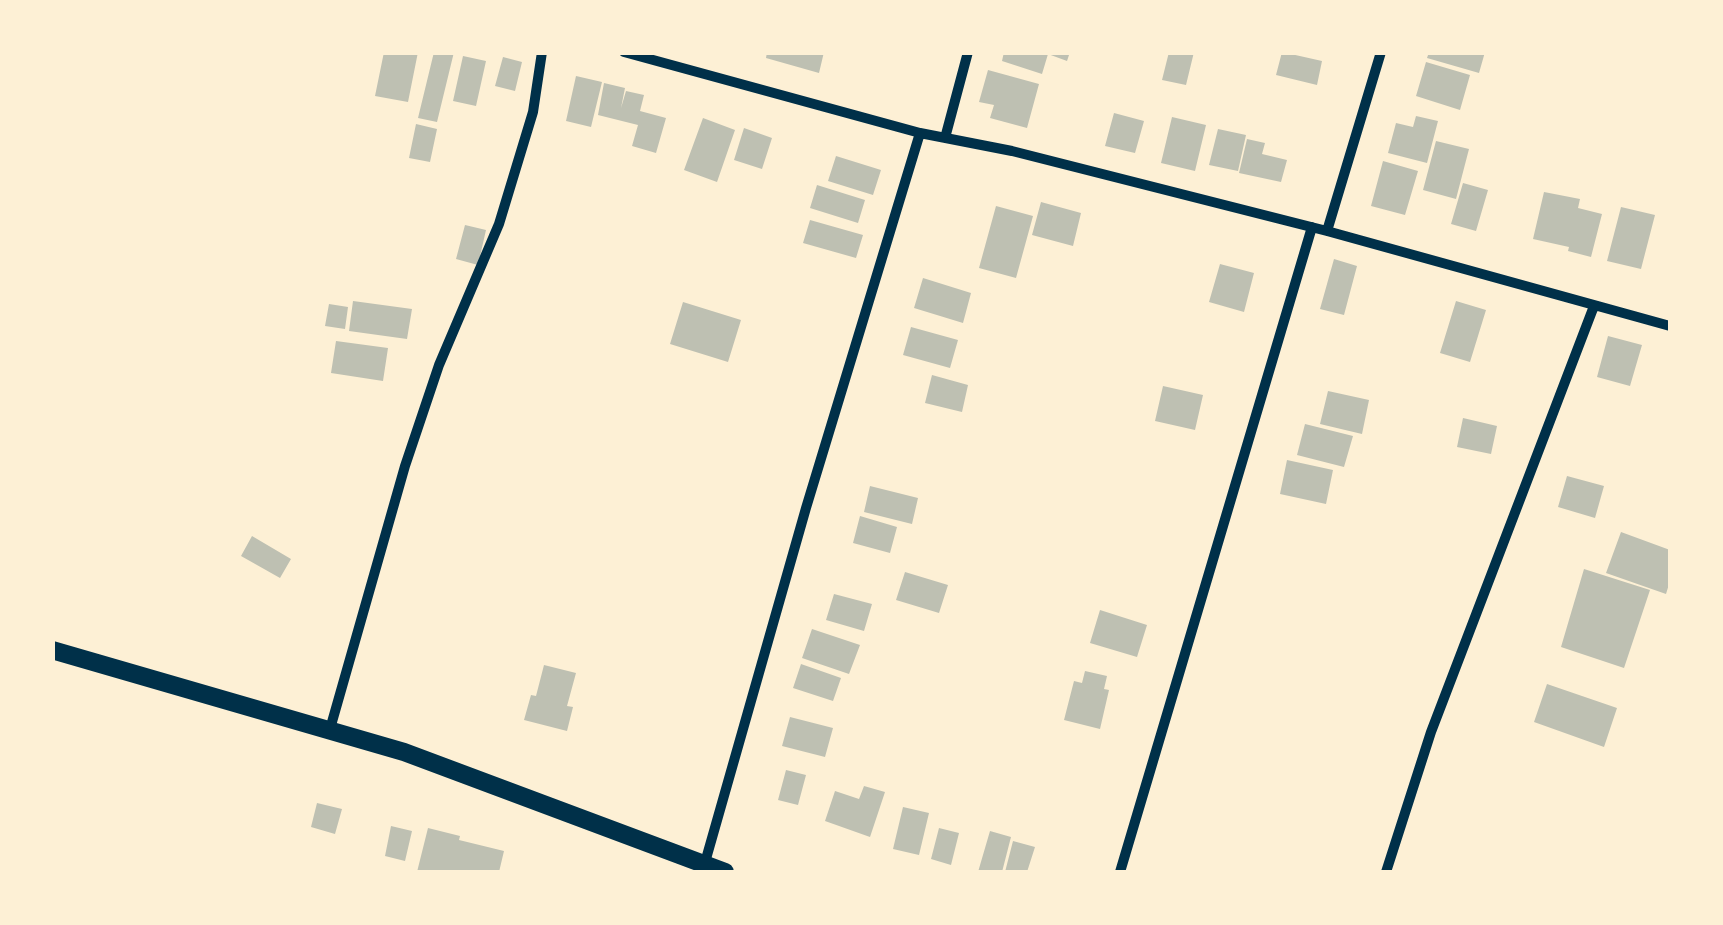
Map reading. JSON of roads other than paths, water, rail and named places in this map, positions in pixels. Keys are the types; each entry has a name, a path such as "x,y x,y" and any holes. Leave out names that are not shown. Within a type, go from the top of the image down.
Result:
{"street":[{"path":"330,729 405,466 434,382 499,224 534,112 542,52"},
{"path":"624,52 920,133 1012,151 1312,227 1670,326"},
{"path":"945,138 968,52"},
{"path":"1327,231 1380,52"},
{"path":"703,868 806,508 920,133"},
{"path":"1120,872 1312,227"},
{"path":"1386,872 1431,732 1594,306"},
{"path":"52,654 96,662 404,752 703,868 725,872"}]}
